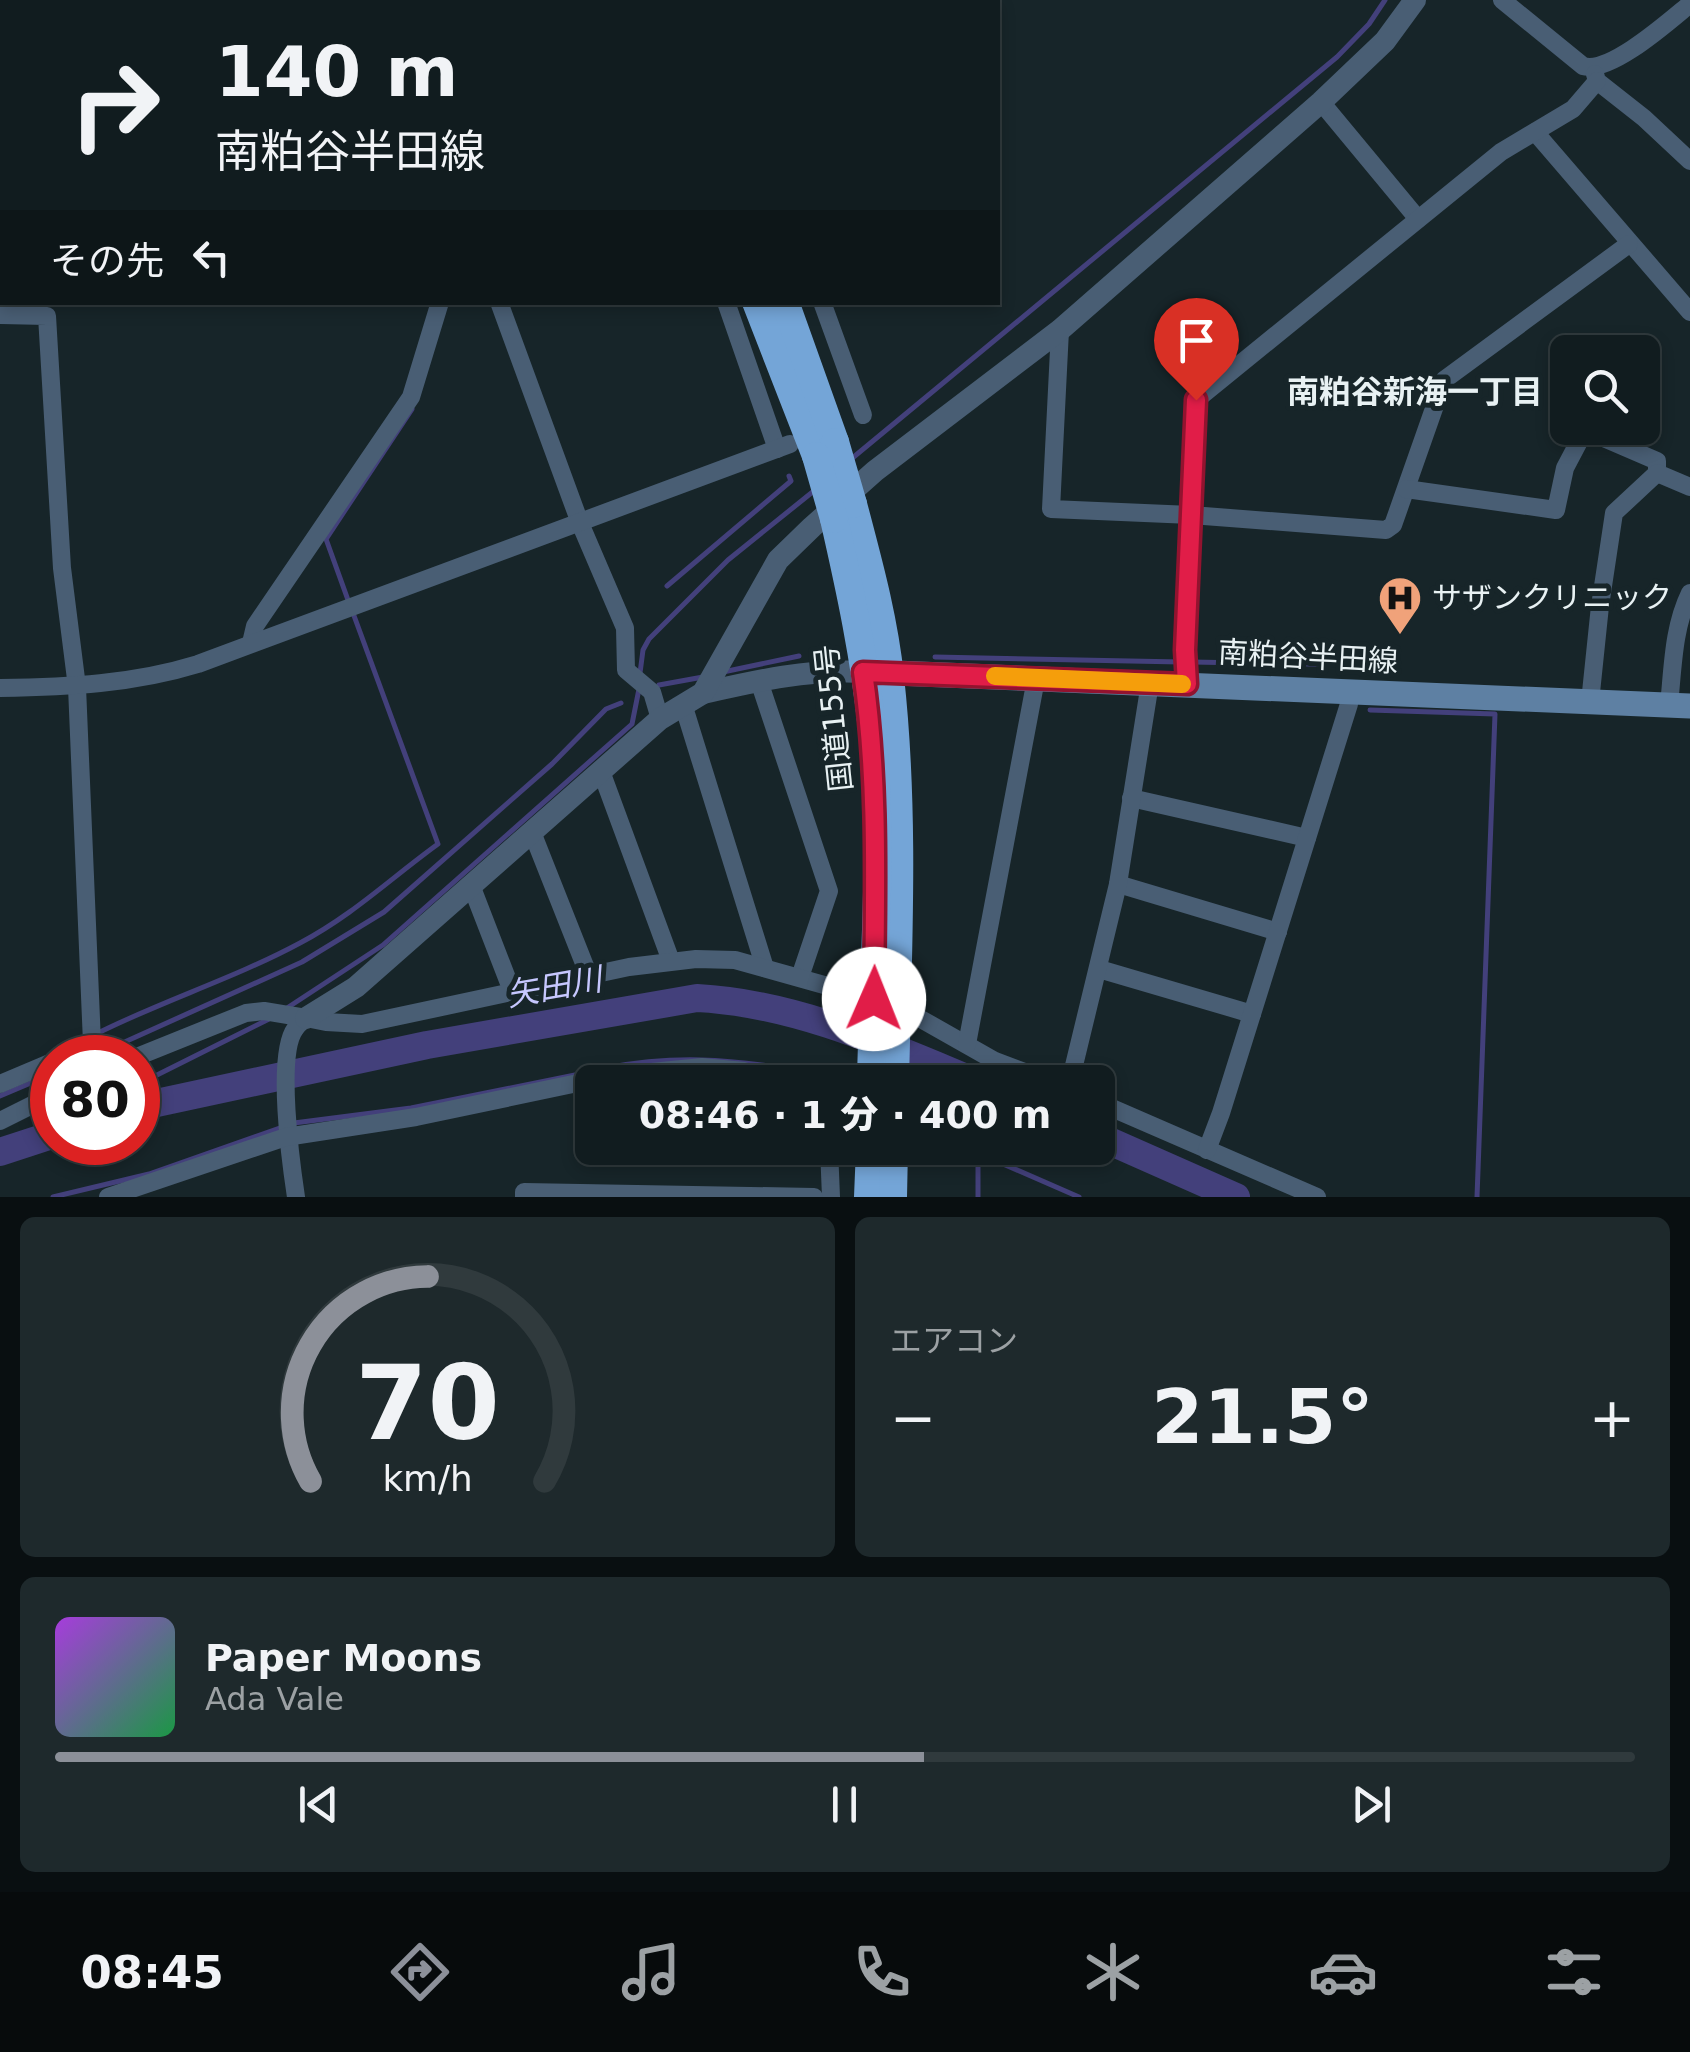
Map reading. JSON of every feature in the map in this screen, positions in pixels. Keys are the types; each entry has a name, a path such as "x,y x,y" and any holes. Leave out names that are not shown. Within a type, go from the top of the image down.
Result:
{"highway":[{"name":"国道155号","path":"757,305 826,449"},
{"name":"国道155号","path":"786,305 844,512 852,601 876,672 872,730 885,1011 883,1065"},
{"path":"868,1197 869,1165"},
{"path":"893,1197 894,1165"}],"main road":[{"name":"南粕谷半田線","path":"876,672 1680,705"}],"street":[{"path":"764,968 693,699 778,560 875,471 1060,330 1322,102 1386,41 1415,0"},
{"path":"1502,0 1595,75 1690,161"},
{"path":"1187,684 1185,650 1196,400 1501,152 1573,110 1595,75 1687,11"},
{"path":"1322,102 1418,219"},
{"path":"1535,132 1690,312"},
{"path":"1060,330 1051,509 1386,530 1393,525 1444,380 1629,244"},
{"path":"251,643 255,626 412,396 439,305"},
{"path":"500,305 580,523 625,628 626,670 652,692 660,719"},
{"path":"0,688 77,687 166,674 784,446 727,305"},
{"path":"823,305 863,414"},
{"path":"0,314 47,316 62,568 77,687 92,1035"},
{"path":"1406,488 1556,510 1565,468 1585,430 1657,461 1657,474 1614,512 1590,702"},
{"path":"1657,474 1690,487"},
{"path":"1680,705 1674,648 1690,593"},
{"path":"296,1197 287,1134 288,1049 293,1030 306,1018 356,988 660,719 693,699 759,681 832,670 876,672"},
{"path":"967,1044 1036,678"},
{"path":"759,681 828,891 800,977"},
{"path":"1075,1065 1118,884 1150,683"},
{"path":"1207,1150 1308,838 1349,692"},
{"path":"601,771 671,960"},
{"path":"1132,798 1308,838"},
{"path":"532,832 588,976"},
{"path":"1118,884 1278,932"},
{"path":"472,885 512,991"},
{"path":"160,1048 246,1013 264,1011 362,1024 671,960 717,958 800,977 967,1044 1005,1065"},
{"path":"1100,970 1252,1014"},
{"path":"0,1084 30,1071"},
{"path":"108,1197 287,1134 416,1117 575,1084"},
{"path":"0,1121 30,1106"},
{"path":"1115,1109 1316,1197"},
{"path":"830,1165 830,1197"},
{"path":"524,1197 524,1192 814,1197"}],"waterway":[{"path":"850,460 1337,57 1369,24 1385,0"},
{"path":"348,600 326,539 412,409"},
{"path":"667,586 791,481 789,476"},
{"path":"640,673 649,639 728,560 815,490"},
{"path":"94,1035 300,943 355,908 438,844 353,613"},
{"path":"723,672 799,656"},
{"path":"935,657 1181,662"},
{"path":"1192,662 1364,665"},
{"path":"659,685 703,677"},
{"path":"287,1008 383,945 632,724 639,689"},
{"path":"140,1035 302,962 384,912 552,764 606,709 621,703"},
{"path":"1370,710 1495,714 1477,1197"},
{"name":"矢田川","path":"160,1102 427,1045 697,998 805,1017 935,1065"},
{"path":"160,1074 269,1019"},
{"path":"627,1065 701,1060 761,1065"},
{"path":"53,1197 149,1174 294,1123 411,1108 575,1075"},
{"path":"0,1096 30,1083"},
{"name":"矢田川","path":"0,1152 30,1142"},
{"name":"矢田川","path":"1115,1144 1236,1197"},
{"path":"978,1165 978,1197"},
{"path":"1006,1165 1079,1197"}],"slow traffic":[{"path":"995,676 1182,684"}],"place":[{"name":"サザンクリニック","path":"1400,636"}],"district":[{"name":"南粕谷新海一丁目","path":"1415,392"}],"route":[{"path":"874,999 874,779 872,730 863,672 1187,684 1185,650 1196,400"}]}
